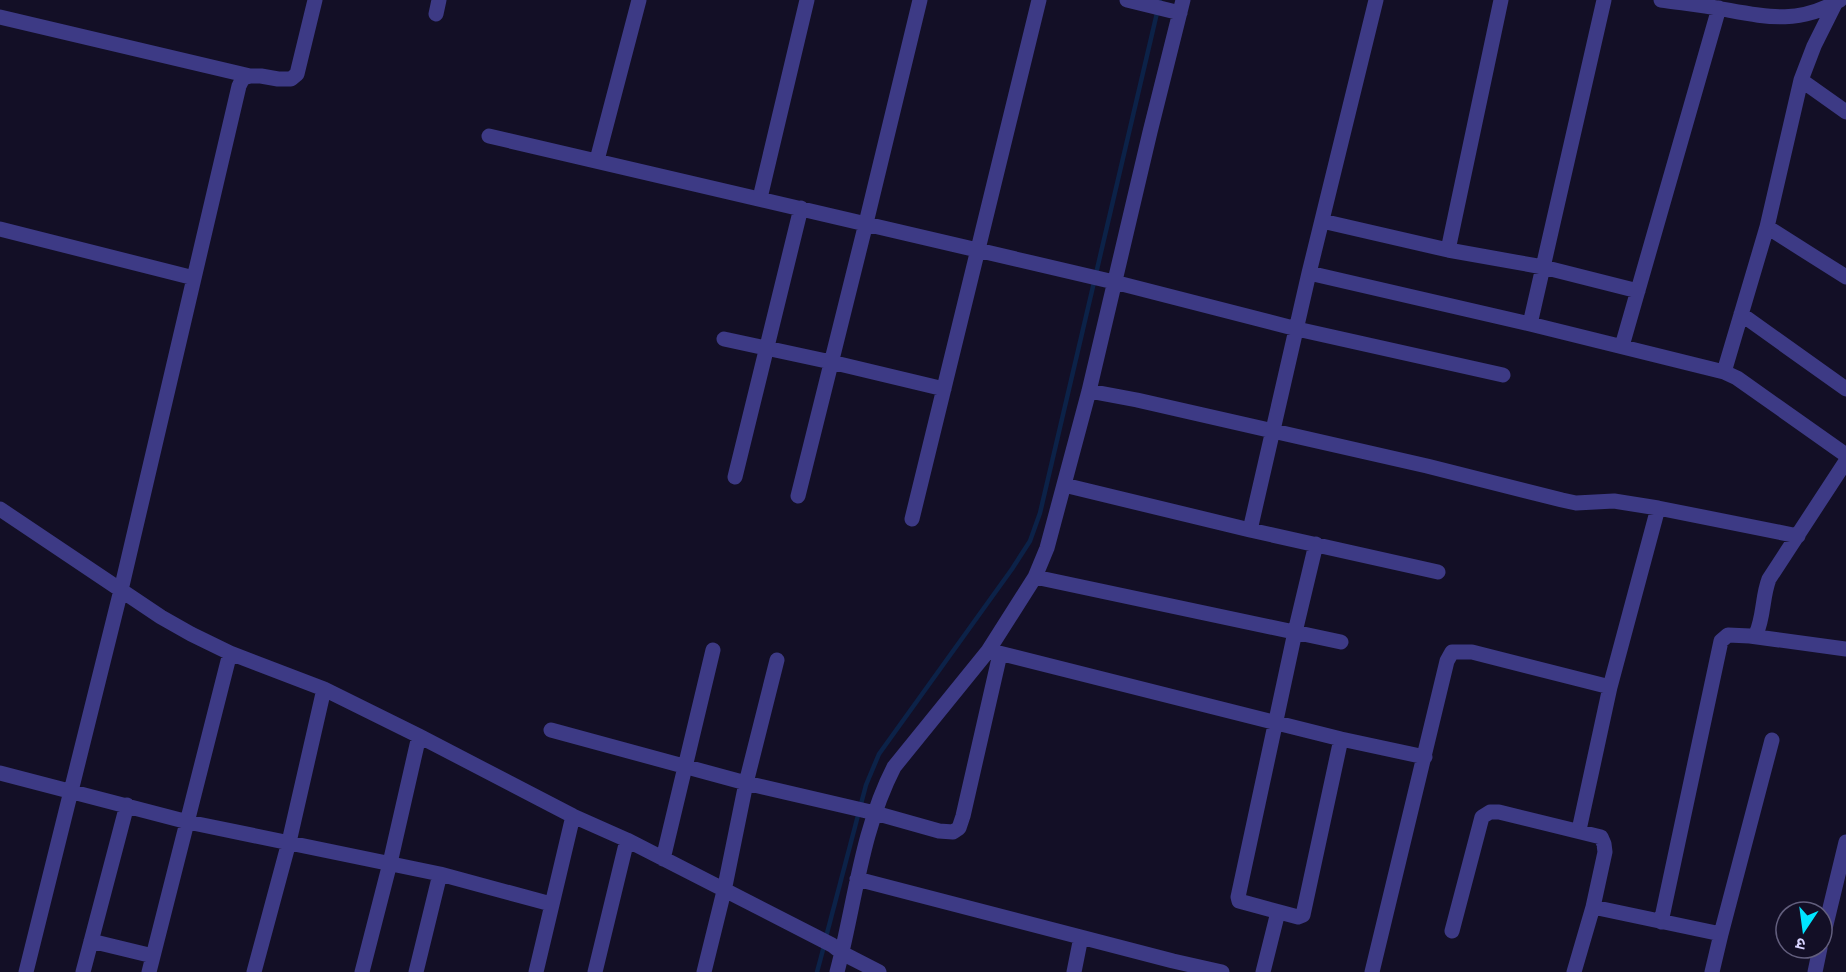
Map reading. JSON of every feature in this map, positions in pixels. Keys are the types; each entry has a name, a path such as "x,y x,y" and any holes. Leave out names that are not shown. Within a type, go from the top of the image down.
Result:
{"street":[{"path":"0,18 250,76 291,80 297,74 315,0"},
{"path":"597,160 639,0"},
{"path":"760,198 807,0"},
{"path":"798,496 920,0"},
{"path":"912,519 1039,0"},
{"path":"837,972 837,949 884,787 894,767 994,652 1035,577 1047,548 1089,391 1181,7 1127,0"},
{"path":"1250,530 1309,273 1376,0"},
{"path":"1448,250 1501,0"},
{"path":"1530,324 1604,0"},
{"path":"1661,0 1762,17 1810,14 1838,1"},
{"path":"1724,372 1767,227 1801,80 1814,46 1838,1"},
{"path":"1622,346 1719,8"},
{"path":"26,972 121,590 239,86 243,78 250,76"},
{"path":"1801,80 1846,112"},
{"path":"489,136 1114,282 1297,329 1503,375"},
{"path":"735,477 801,208"},
{"path":"1322,220 1448,250 1543,267 1638,291"},
{"path":"1767,227 1846,277"},
{"path":"0,229 194,278"},
{"path":"1309,273 1724,372 1737,378 1846,455"},
{"path":"1741,314 1846,389"},
{"path":"724,339 944,389"},
{"path":"1089,391 1427,466 1562,500 1614,501 1798,536"},
{"path":"1750,636 1756,634 1759,628 1768,579 1846,461"},
{"path":"1064,485 1438,572"},
{"path":"1579,830 1610,687 1658,508"},
{"path":"0,509 191,634 230,653 324,689 573,816 627,840 879,972"},
{"path":"1316,544 1238,897 1239,902 1298,917 1304,913 1341,739"},
{"path":"1035,577 1341,642"},
{"path":"1661,922 1721,641 1728,635 1750,636 1846,650"},
{"path":"663,859 713,650"},
{"path":"994,652 1341,739 1425,757"},
{"path":"551,730 746,783 875,813 946,833 953,832 960,828 994,652"},
{"path":"1372,972 1447,661 1452,652 1472,652 1610,687"},
{"path":"149,972 230,653"},
{"path":"704,972 724,891 746,783 777,660"},
{"path":"254,972 289,842 324,689"},
{"path":"362,972 419,736"},
{"path":"1712,972 1772,740"},
{"path":"0,773 188,822 440,874 551,904"},
{"path":"83,972 127,805"},
{"path":"1452,931 1482,817 1490,812 1499,812 1601,837 1605,844 1605,852 1593,907 1574,972"},
{"path":"536,972 573,816"},
{"path":"595,972 627,840"},
{"path":"1832,900 1846,842"},
{"path":"416,972 440,874"},
{"path":"857,879 1081,937 1171,966 1222,972"},
{"path":"1593,907 1721,934"},
{"path":"1263,972 1278,912"},
{"path":"1074,972 1081,937"},
{"path":"91,941 153,956"}],"waterway":[{"path":"826,937 866,785 879,754 1012,569 1030,541 1040,513 1160,0"},
{"path":"817,972 824,946"}]}
